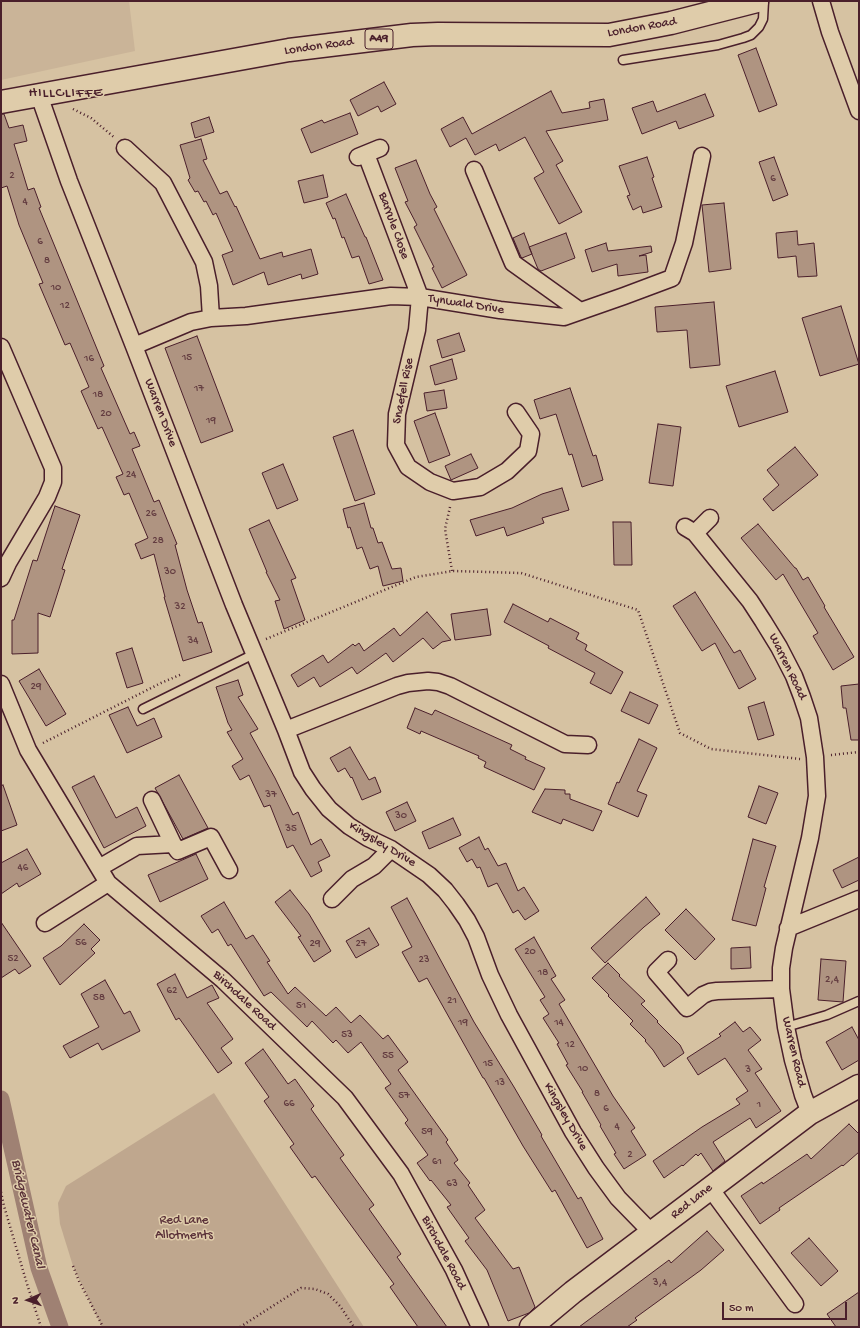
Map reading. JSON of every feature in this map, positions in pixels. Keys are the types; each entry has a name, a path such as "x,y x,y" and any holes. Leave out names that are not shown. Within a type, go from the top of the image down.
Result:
{"main road":[{"name":"London Road","path":"1,102 289,50 412,35 609,36 671,24 746,2"},
{"name":"Red Lane","path":"531,1327 573,1292 810,1113 859,1086"}],"street":[{"path":"821,1 830,32 859,111"},
{"name":"Warren Drive","path":"39,95 69,181 252,650 286,730"},
{"path":"125,148 163,183 204,262 209,286 211,318"},
{"name":"Barrule Close","path":"368,153 420,297"},
{"name":"Tynwald Drive","path":"134,346 191,322 211,318 246,316 392,296 420,297 500,310 564,317 672,278 684,243 702,156"},
{"path":"474,170 514,263 580,311"},
{"name":"Snaefell Rise","path":"420,297 417,330 397,414 396,444 408,467 430,482 453,491 480,487 507,471 528,451 531,434 516,412"},
{"path":"1,347 53,468 53,482 47,498 8,563 1,578"},
{"name":"Warren Road","path":"710,518 690,530 750,601 779,647 794,676 802,697 808,718 815,757 816,796 814,816 788,928 781,968 781,989 786,1027 801,1088 810,1113"},
{"path":"286,730 397,686 408,683 428,681 438,682 450,686 565,744 588,745"},
{"name":"Birchdale Road","path":"1,684 28,750 108,883 223,980 345,1098 401,1174 454,1270 480,1327"},
{"name":"Kingsley Drive","path":"286,730 302,772 329,809 348,826 391,849 429,875 445,890 468,920 490,975 509,1015 573,1132 596,1168 618,1198 652,1233"},
{"path":"152,800 173,844 178,851 211,837 229,870"},
{"path":"99,868 137,846 173,844"},
{"path":"332,899 352,879 374,866 391,849"},
{"path":"45,923 108,883"},
{"path":"788,928 859,899"},
{"path":"668,960 656,972 687,1008 703,995 710,992 781,989"},
{"path":"710,1188 795,1304"}],"lane":[{"path":"623,60 718,45 751,35 759,27 763,19 764,1"},
{"path":"143,709 252,650"},
{"path":"786,1027 827,1015 859,1001"}],"path":[{"path":"69,108 91,118 125,148"},
{"path":"452,571 445,529 453,491"},
{"path":"252,650 416,577 452,571 521,572 638,610 680,733 711,749 800,759 859,752"},
{"path":"28,750 161,683 188,672"},
{"path":"1,1192 21,1263 42,1327"},
{"path":"73,1266 79,1281 103,1327"},
{"path":"240,1327 301,1288 315,1289 328,1294 340,1306 354,1327"}],"shaded area":[{"path":"1,1 129,1 135,51 1,80"}],"green space":[{"name":"Red Lane Allotments","path":"214,1093 364,1327 102,1327 73,1266 60,1224 58,1203 66,1186"}],"building":[{"path":"756,48 777,105 759,112 738,55"},
{"path":"384,82 396,104 381,112 378,106 358,116 350,100"},
{"path":"551,91 562,113 590,108 589,102 604,99 608,120 546,131 563,161 556,165 582,212 559,224 534,178 544,172 525,137 499,151 496,144 475,155 466,138 450,147 441,129 463,117 472,134"},
{"path":"705,94 714,116 679,129 676,121 642,134 632,108 653,101 657,112"},
{"path":"350,113 358,134 311,153 301,129 322,120 324,123"},
{"path":"1,114 4,114 9,128 23,125 27,141 14,144 28,190 34,188 41,207 39,208 104,366 101,368 130,434 134,432 140,446 132,449 154,502 159,500 177,544 175,545 187,590 198,623 202,622 212,652 183,661 164,597 154,554 141,559 135,544 148,538 129,493 124,495 116,477 123,474 102,427 98,429 81,391 89,387 70,343 65,345 39,284 43,283 19,225 7,186 1,188"},
{"path":"209,117 214,132 195,138 191,123"},
{"path":"201,139 207,159 203,160 220,194 227,191 235,207 236,206 260,259 282,252 283,257 311,249 318,274 302,279 301,274 268,285 264,272 233,285 222,255 233,251 216,213 213,215 206,201 204,202 198,191 195,192 188,180 190,178 180,145"},
{"path":"647,157 654,177 652,178 662,207 643,213 641,206 633,210 627,196 630,195 619,166"},
{"path":"774,157 788,195 773,201 759,162"},
{"path":"416,160 437,207 434,209 467,275 442,288 432,268 434,267 414,227 417,225 405,202 408,201 395,168"},
{"path":"323,175 328,197 304,203 298,181"},
{"path":"346,194 366,237 383,280 369,284 359,256 352,258 344,237 342,238 335,218 333,219 326,203"},
{"path":"724,203 731,269 709,272 702,205"},
{"path":"797,231 798,245 814,243 817,276 798,277 796,256 778,258 776,233"},
{"path":"524,233 532,254 522,258 513,238"},
{"path":"566,233 575,258 541,271 538,269 529,247"},
{"path":"606,243 608,251 651,246 652,252 639,256 646,255 648,272 618,276 617,264 592,272 585,250"},
{"path":"714,302 720,365 690,368 687,330 657,332 655,307"},
{"path":"841,306 859,364 820,376 802,318"},
{"path":"459,333 465,351 442,358 437,340"},
{"path":"197,336 233,431 201,443 165,348"},
{"path":"452,359 457,379 435,385 430,366"},
{"path":"775,371 788,412 739,427 726,386"},
{"path":"570,388 593,456 596,455 603,480 582,487 572,454 569,455 556,414 540,419 534,400"},
{"path":"444,390 447,408 427,411 424,393"},
{"path":"435,413 450,455 429,463 414,421"},
{"path":"658,424 681,427 673,486 649,483"},
{"path":"353,430 375,494 355,501 333,437"},
{"path":"795,447 818,475 773,511 763,499 779,485 767,470"},
{"path":"471,454 478,468 451,480 445,466"},
{"path":"283,464 298,500 277,509 262,473"},
{"path":"562,488 569,510 542,518 544,523 507,536 504,527 476,536 470,520 512,508 542,494"},
{"path":"364,503 371,528 373,528 378,543 382,542 392,569 401,568 403,581 383,586 378,566 370,569 362,547 357,549 350,527 348,528 343,509"},
{"path":"55,506 80,515 62,569 65,570 50,617 38,613 38,653 12,654 12,620 14,620 33,560 37,561"},
{"path":"269,520 296,578 291,580 305,620 284,629 275,601 280,600 266,572 249,529"},
{"path":"613,522 631,522 632,565 614,565"},
{"path":"758,524 796,568 803,580 808,577 854,657 833,670 813,636 818,633 783,574 776,580 741,538"},
{"path":"695,592 734,653 740,650 756,679 739,689 715,643 702,651 673,606"},
{"path":"513,604 548,622 550,618 579,633 576,639 587,645 585,650 623,672 611,694 590,683 595,673 504,622"},
{"path":"487,609 491,635 455,640 451,614"},
{"path":"427,612 451,640 442,642 433,649 423,638 393,662 386,653 357,674 352,667 320,687 314,677 298,687 291,675 323,655 328,663 353,644 355,646 359,643 364,651 394,628 400,636"},
{"path":"132,648 143,683 127,688 116,653"},
{"path":"39,669 66,714 46,726 19,681"},
{"path":"238,680 243,695 238,697 258,729 250,733 275,778 293,815 298,812 311,845 321,839 330,856 318,862 322,871 311,877 293,845 287,848 270,805 264,807 249,775 240,780 232,766 243,759 227,732 232,730 228,723 216,687"},
{"path":"859,684 859,740 851,740 846,708 843,708 841,686"},
{"path":"630,692 658,705 649,724 621,711"},
{"path":"764,702 774,735 758,740 748,707"},
{"path":"128,707 137,726 154,718 162,737 127,753 109,715"},
{"path":"415,708 432,715 435,710 512,745 510,749 526,757 525,759 545,768 534,790 484,767 486,762 478,758 479,756 421,731 420,734 407,728"},
{"path":"639,739 657,748 637,791 647,795 638,817 608,804 617,782 619,783"},
{"path":"350,747 369,780 375,777 381,792 362,800 352,777 351,778 345,768 338,772 330,758"},
{"path":"179,775 208,828 183,839 155,788"},
{"path":"94,776 116,818 137,807 146,826 104,848 72,787"},
{"path":"3,785 17,825 1,831 1,786"},
{"path":"759,786 778,793 766,824 748,817"},
{"path":"545,789 565,790 565,794 570,794 570,799 602,811 593,831 563,819 561,824 532,812"},
{"path":"407,802 416,821 395,831 386,812"},
{"path":"453,818 461,835 429,849 422,832"},
{"path":"479,837 485,850 488,848 498,866 506,863 518,891 524,887 539,911 525,920 518,910 513,913 497,883 488,887 480,867 477,868 472,859 467,862 459,848"},
{"path":"753,839 776,846 764,887 766,888 756,926 732,920"},
{"path":"27,849 41,874 19,887 17,883 1,894 1,863"},
{"path":"196,854 208,879 160,902 148,875"},
{"path":"859,857 859,880 842,888 833,870"},
{"path":"290,890 309,914 331,951 314,962 298,937 301,936 275,902"},
{"path":"646,897 660,914 605,963 591,948"},
{"path":"407,898 474,1022 514,1087 578,1199 581,1197 603,1239 587,1248 555,1190 552,1192 523,1146 427,978 419,982 402,952 412,947 391,907"},
{"path":"224,902 246,939 253,935 270,961 267,962 288,994 295,987 326,1016 336,1007 351,1023 360,1015 383,1039 388,1035 408,1062 398,1070 448,1140 446,1142 458,1160 454,1163 470,1183 468,1185 485,1210 475,1218 513,1269 519,1267 535,1307 529,1313 508,1321 487,1270 465,1241 469,1238 447,1207 451,1205 431,1180 430,1181 417,1163 428,1155 405,1123 408,1120 385,1088 391,1084 361,1042 348,1053 336,1040 333,1043 312,1021 307,1027 271,992 264,996 231,944 228,946 218,929 212,933 201,916"},
{"path":"686,909 715,939 695,960 665,930"},
{"path":"1,922 31,966 19,974 15,969 1,978"},
{"path":"84,924 100,940 91,949 95,953 60,985 43,958 61,946"},
{"path":"369,928 379,945 356,958 346,941"},
{"path":"534,937 556,976 551,979 565,1000 559,1004 613,1096 635,1128 631,1131 646,1155 624,1169 614,1154 616,1153 600,1126 601,1125 583,1092 566,1065 568,1064 557,1044 559,1043 543,1018 549,1014 540,1000 545,997 515,949"},
{"path":"750,947 751,968 731,969 731,948"},
{"path":"821,959 846,961 843,1002 818,1000"},
{"path":"608,963 645,1001 641,1004 680,1045 684,1053 664,1067 645,1041 646,1040 630,1024 633,1021 592,978"},
{"path":"175,974 187,998 212,985 219,998 207,1003 233,1039 221,1048 232,1063 218,1073 179,1018 176,1020 157,984"},
{"path":"105,980 124,1014 130,1011 140,1031 102,1050 98,1043 70,1058 63,1046 99,1027 81,994"},
{"path":"735,1022 743,1032 750,1027 761,1040 748,1050 762,1069 755,1073 781,1111 756,1128 750,1118 713,1142 725,1161 713,1171 701,1153 698,1156 696,1154 683,1166 682,1165 664,1178 653,1161 702,1127 740,1104 736,1099 748,1091 725,1058 698,1075 687,1058 721,1036 719,1034"},
{"path":"852,1027 859,1040 859,1060 842,1070 826,1042"},
{"path":"263,1049 288,1084 295,1079 314,1106 311,1109 344,1155 340,1158 374,1205 369,1209 401,1254 397,1257 447,1327 418,1327 390,1287 394,1284 315,1176 312,1178 290,1147 294,1144 264,1101 269,1097 245,1063"},
{"path":"849,1124 859,1134 859,1152 843,1166 842,1165 779,1208 780,1210 760,1224 741,1196 762,1182 763,1184 807,1154 811,1159"},
{"path":"707,1231 724,1250 701,1270 635,1318 637,1320 627,1327 579,1327 669,1260 671,1263"},
{"path":"809,1238 838,1271 821,1286 791,1253"},
{"path":"859,1292 859,1327 836,1327 827,1314"}],"waterway":[{"name":"Bridgewater Canal","path":"1,1099 39,1268 60,1327"}],"district":[{"name":"HILLCLIFFE","path":"66,94"}]}
